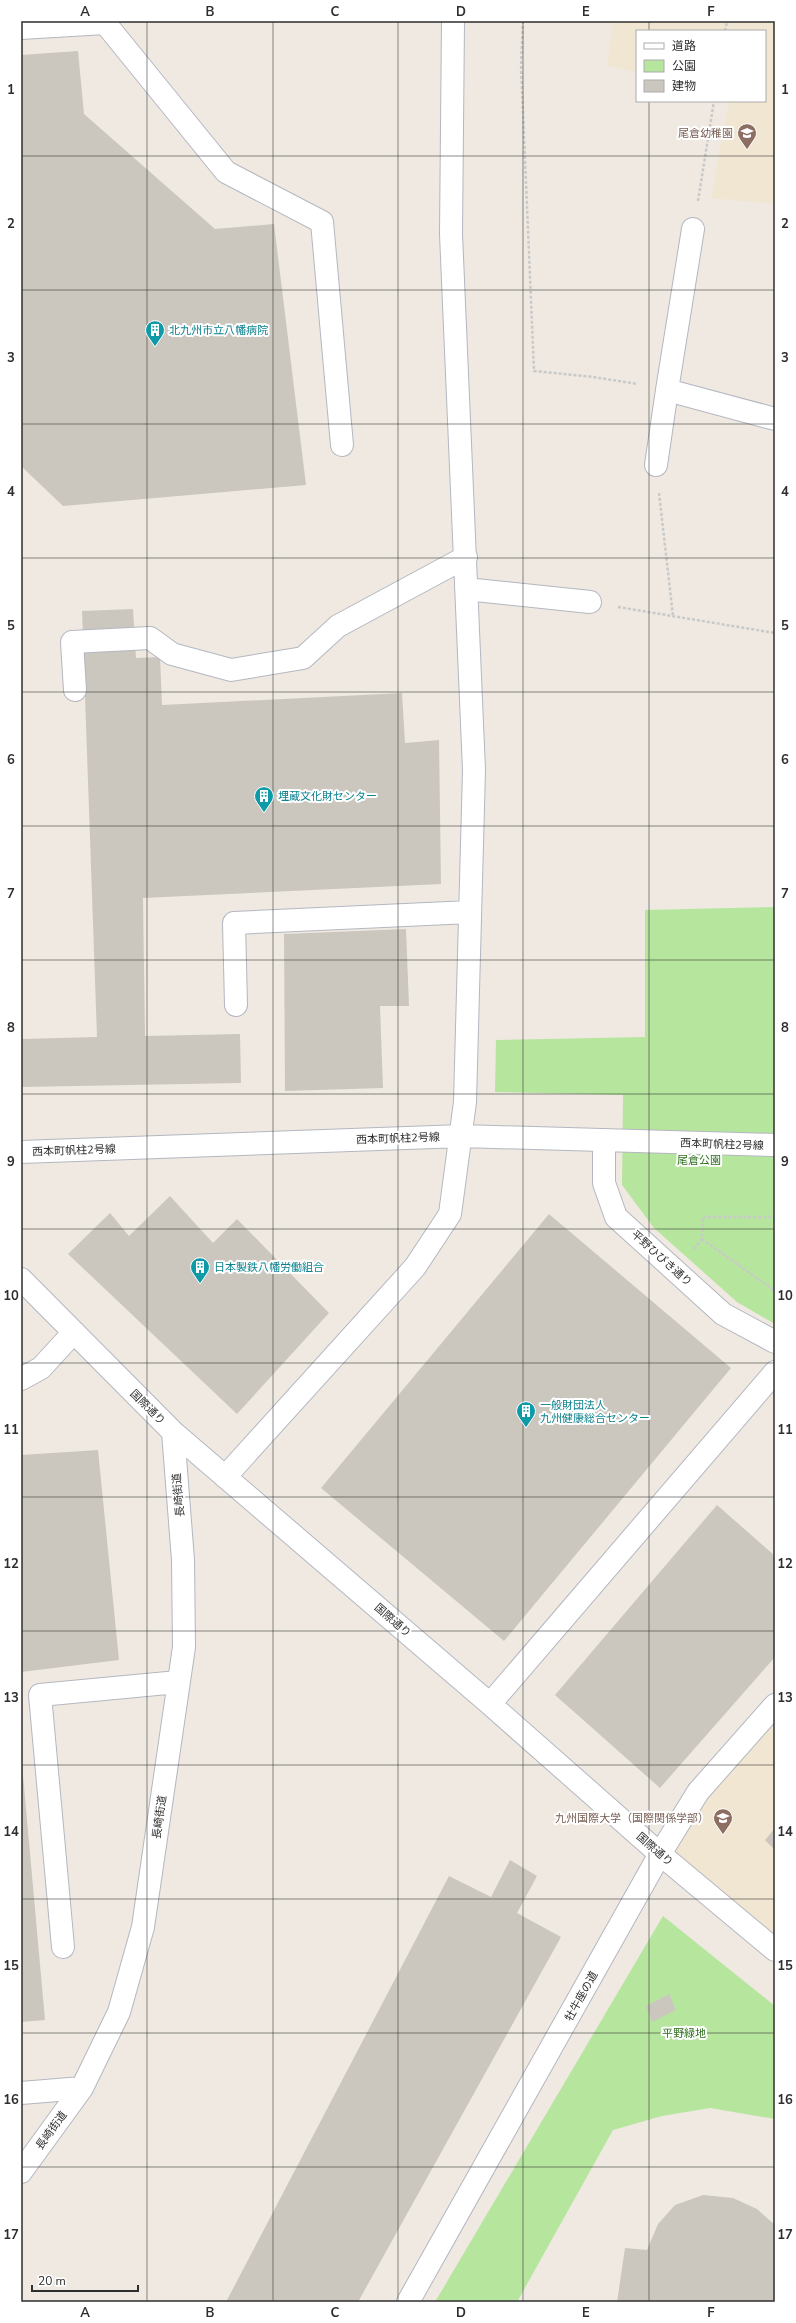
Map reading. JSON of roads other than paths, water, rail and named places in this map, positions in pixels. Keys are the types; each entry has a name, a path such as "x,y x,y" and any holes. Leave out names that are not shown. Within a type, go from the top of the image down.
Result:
{"street":[{"path":"225,1477 415,1267 450,1214 462,1136 465,1102 474,770 451,234 453,21"},
{"path":"21,28 105,23 226,172 322,222 342,445"},
{"path":"656,465 693,229"},
{"path":"667,390 775,419"},
{"path":"75,690 72,642 150,638 172,654 232,670 303,658 338,626 466,557"},
{"path":"466,589 590,602"},
{"path":"236,1005 234,923 470,912"},
{"name":"西本町帆柱2号線","path":"21,1152 462,1136 775,1145"},
{"name":"平野ひびき通り","path":"604,1140 604,1183 616,1217 724,1314 775,1342"},
{"name":"国際通り","path":"21,1279 172,1432 490,1704 660,1854 775,1950"},
{"path":"21,1380 41,1368 74,1332"},
{"path":"490,1704 775,1372"},
{"name":"長崎街道","path":"21,2172 82,2088 119,2012 143,1927 184,1647 183,1560 172,1432"},
{"path":"63,1947 40,1696 178,1682"},
{"name":"牡牛座の道","path":"408,2302 660,1854 698,1792 775,1705"},
{"path":"21,2094 82,2088"}],"place":[{"name":"尾倉幼稚園","path":"747,150"},
{"name":"北九州市立八幡病院","path":"155,347"},
{"name":"埋蔵文化財センター","path":"264,813"},
{"name":"日本製鉄八幡労働組合","path":"200,1284"},
{"name":"一般財団法人 九州健康総合センター","path":"526,1428"},
{"name":"九州国際大学（国際関係学部）","path":"723,1835"}],"park label":[{"name":"尾倉公園","path":"699,1160"},
{"name":"平野緑地","path":"684,2033"}]}
